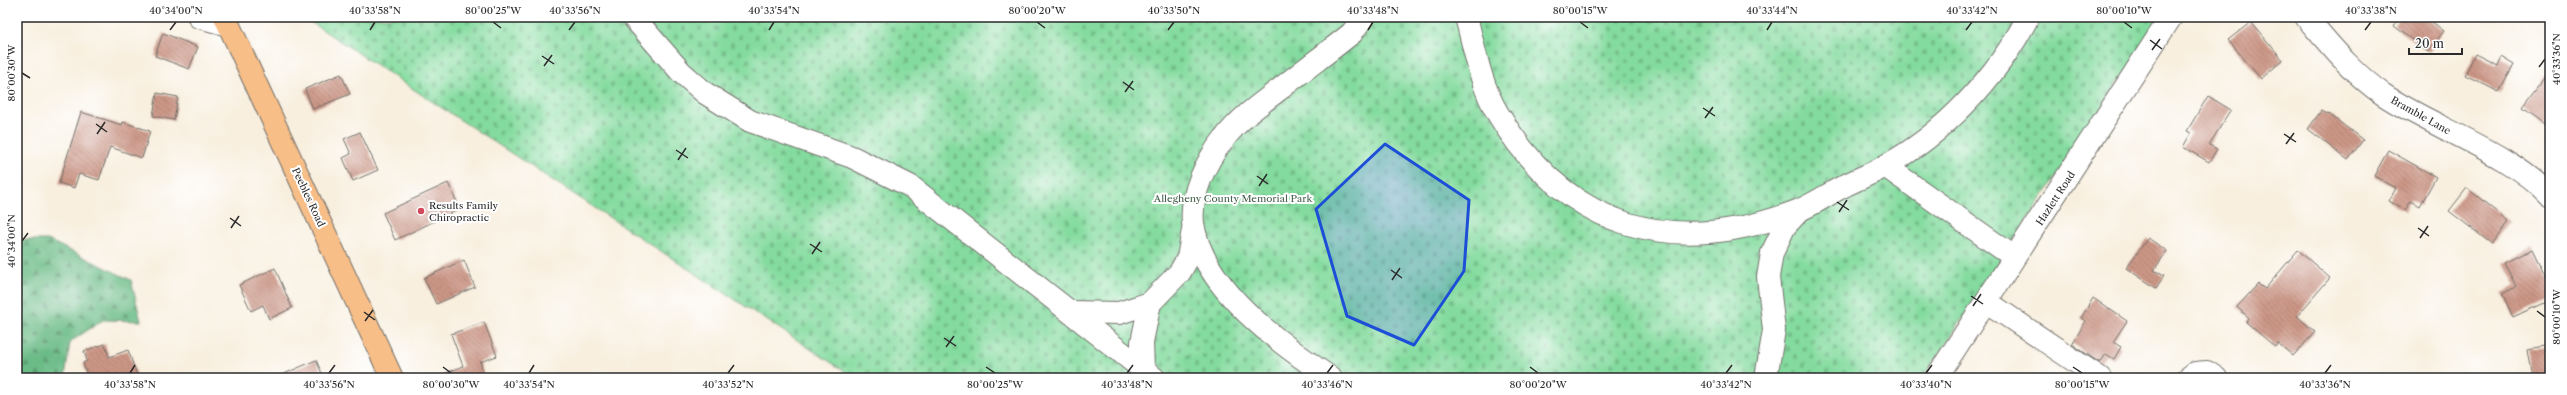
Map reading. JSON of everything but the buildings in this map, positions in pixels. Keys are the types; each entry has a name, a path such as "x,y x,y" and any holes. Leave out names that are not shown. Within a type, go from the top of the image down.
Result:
{"main road":[{"name":"Peebles Road","path":"227,21 392,378"}],"street":[{"path":"199,17 227,21"},
{"path":"633,17 681,72 705,93 750,121 852,158 910,186 1148,373"},
{"path":"1071,312 1119,313 1150,303 1172,282 1188,258 1196,196 1202,174 1224,139 1253,110 1352,33 1363,17"},
{"path":"1466,17 1477,65 1498,114 1528,157 1551,180 1598,212 1626,224 1653,231 1681,234 1737,228 1799,211 1885,166 1910,150 1967,101 2004,58 2028,17"},
{"name":"Hazlett Road","path":"1936,378 1987,302 2171,17"},
{"name":"Bramble Lane","path":"2306,17 2351,67 2377,90 2416,114 2493,155 2550,196"},
{"path":"1885,166 2004,250"},
{"path":"1766,378 1774,330 1768,277 1772,253 1785,226 1799,211"},
{"path":"1193,222 1201,250 1220,282 1278,340 1331,378"},
{"path":"1172,282 1197,277 1220,282"},
{"path":"1987,302 2100,378"},
{"path":"1148,373 1142,342 1150,303"},
{"path":"2188,378 2195,373 2207,372 2216,378"}],"highlighted area":[{"path":"1385,144 1469,200 1464,271 1414,345 1347,316 1316,209"}],"green space":[{"name":"Allegheny County Memorial Park","path":"303,17 2162,17 1923,378 855,378"},
{"path":"17,240 48,240 131,280 141,321 103,320 70,342 65,378 17,378"}],"place":[{"name":"Results Family Chiropractic","path":"421,211"}]}
